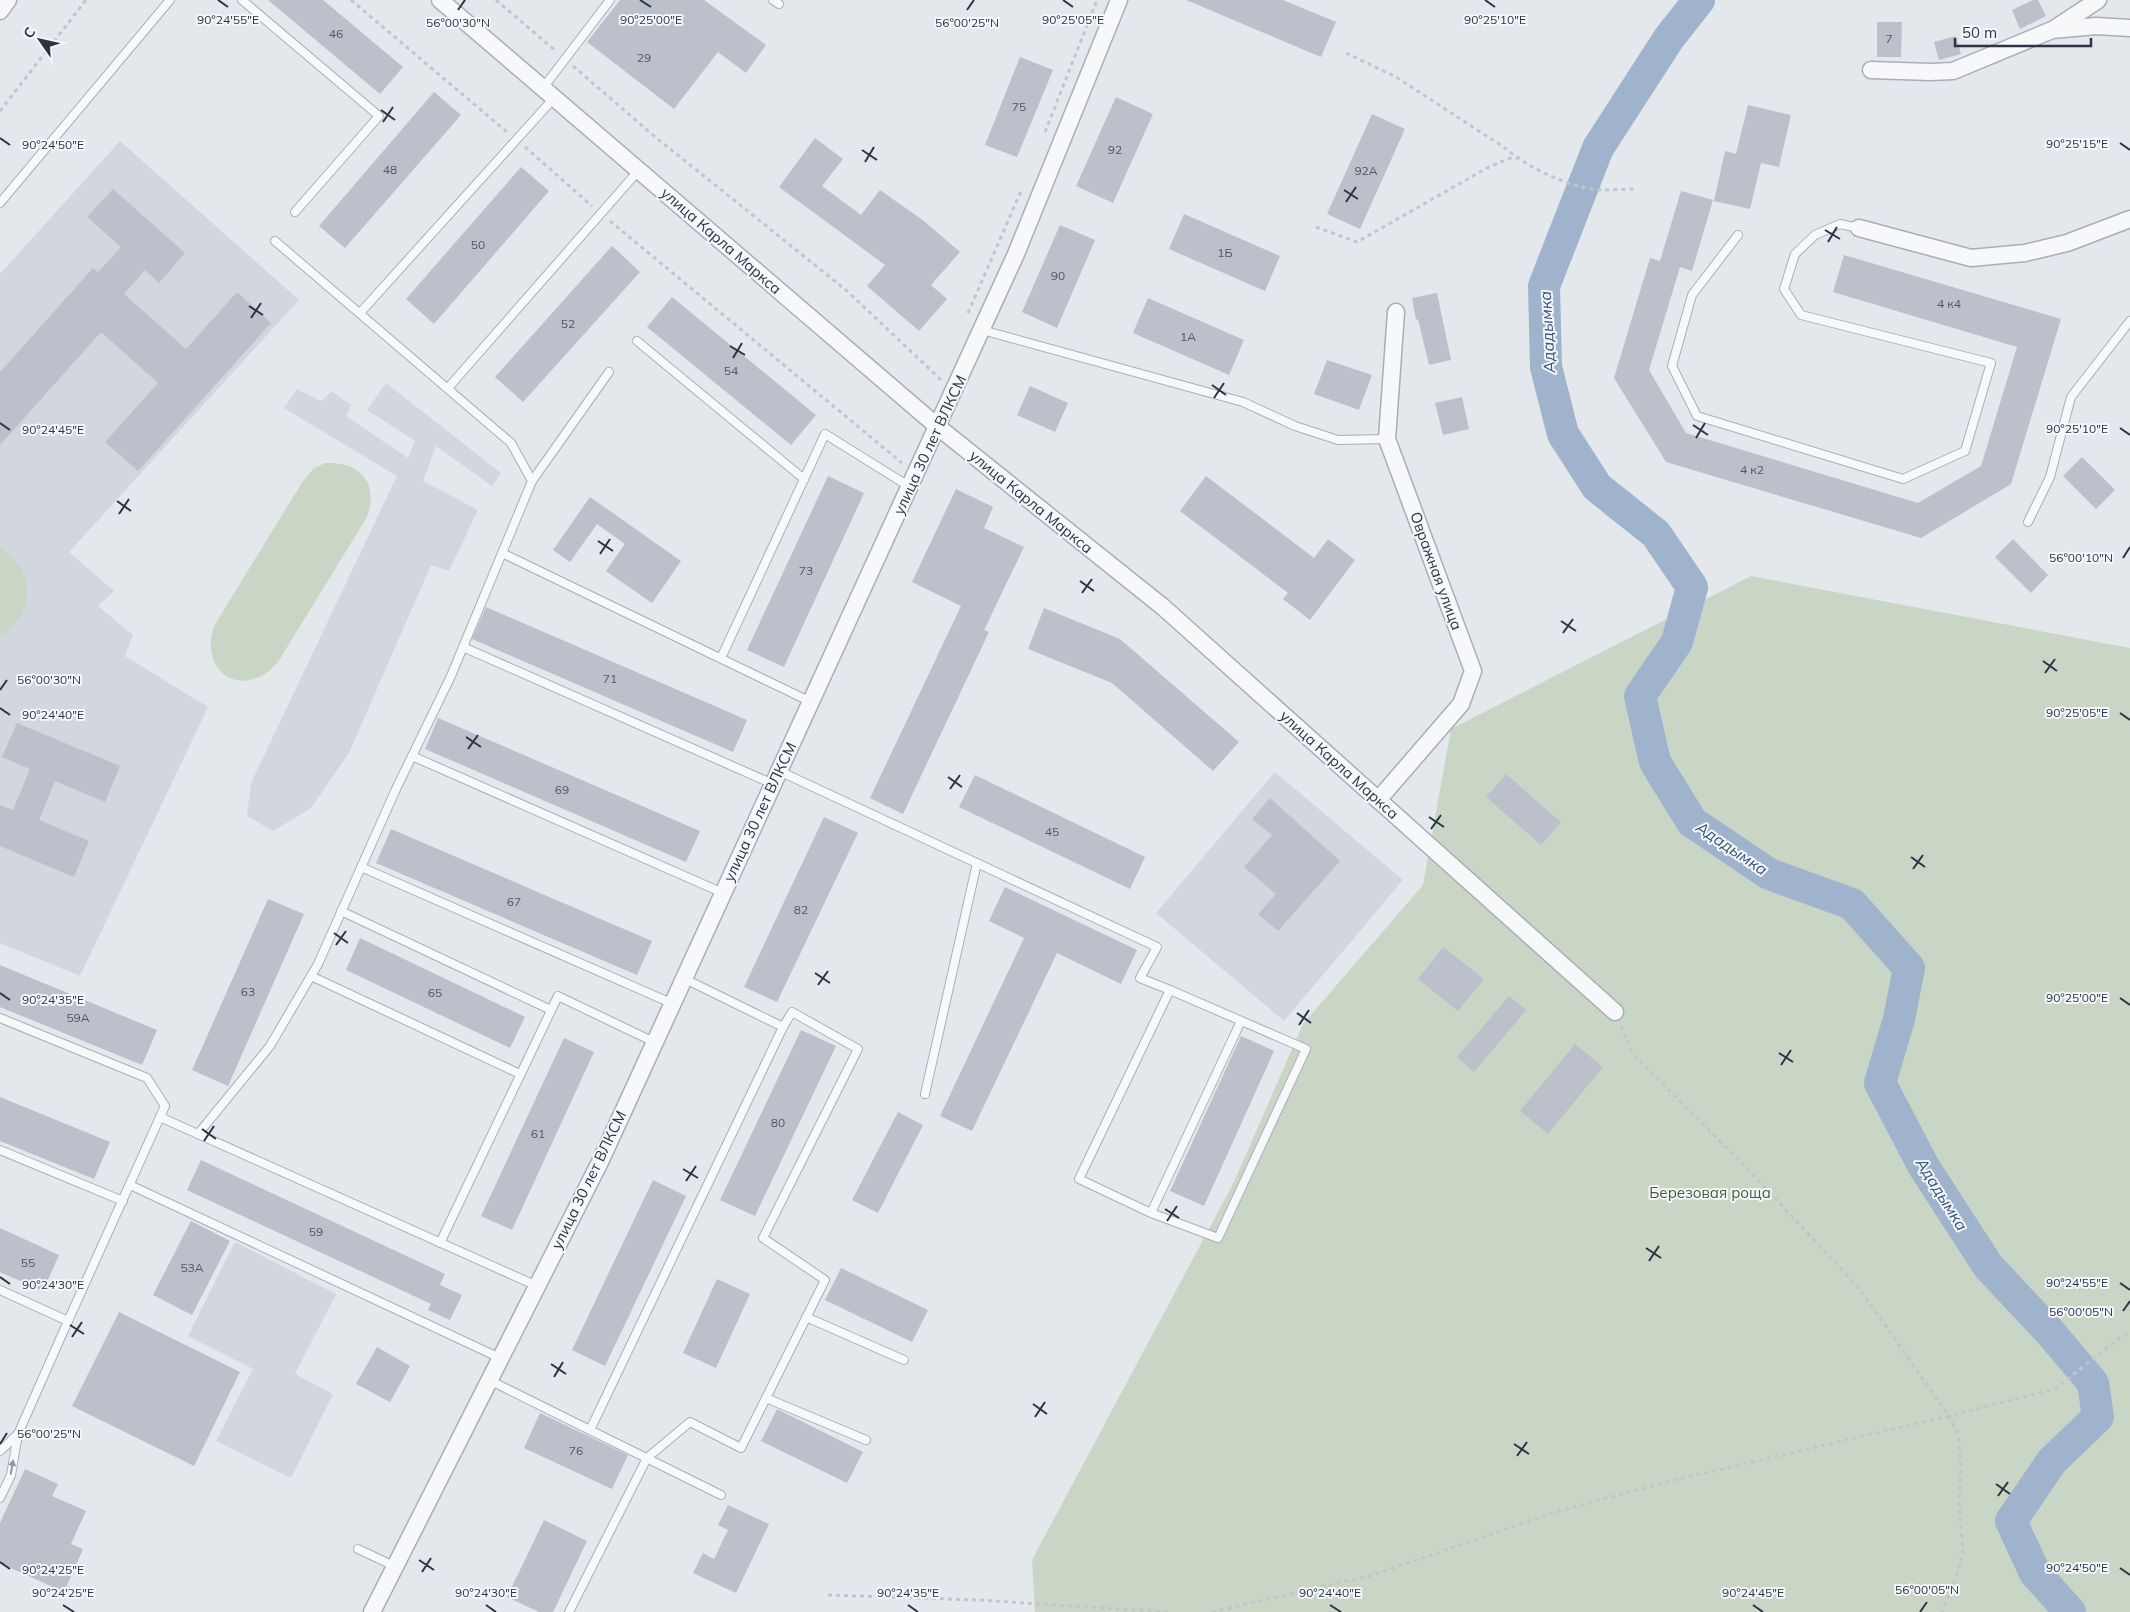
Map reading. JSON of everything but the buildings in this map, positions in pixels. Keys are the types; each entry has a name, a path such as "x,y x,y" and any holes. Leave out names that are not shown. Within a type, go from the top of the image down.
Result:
{"street":[{"path":"0,11 8,0"},
{"name":"улица Карла Маркса","path":"440,0 938,427 1163,607 1615,1012"},
{"name":"улица 30 лет ВЛКСМ","path":"372,1612 600,1162 1016,254 1119,0"},
{"path":"1871,70 1953,71 2052,30 2098,0"},
{"path":"2052,30 2096,26 2130,28"},
{"path":"1859,228 1971,258 2025,253 2067,243 2130,219"},
{"name":"Овражная улица","path":"1378,800 1461,704 1473,671 1387,439 1396,312"}],"lane":[{"path":"0,203 170,0"},
{"path":"242,0 379,116 295,212"},
{"path":"360,313 516,140 548,93 565,59 610,0"},
{"path":"448,388 639,170"},
{"path":"1738,235 1692,295 1672,366 1697,416 1903,479 1965,451 1991,363 1801,315 1784,289 1795,254 1815,235 1840,224 1859,228"},
{"path":"275,241 512,442 532,480"},
{"path":"2028,522 2050,478 2071,397 2130,321"},
{"path":"982,330 1243,402 1295,426 1338,440 1387,439"},
{"path":"637,341 804,479"},
{"path":"198,1134 270,1046 312,976 463,647 532,480 609,372"},
{"path":"721,658 825,434 914,479"},
{"path":"502,553 811,702"},
{"path":"463,647 977,863 1156,947 1140,978 1170,990 1306,1049 1218,1238 1151,1213 1079,1179 1170,990"},
{"path":"412,756 723,893"},
{"path":"925,1094 977,863"},
{"path":"361,867 672,1003"},
{"path":"341,911 551,1010"},
{"path":"312,976 520,1074"},
{"path":"683,978 783,1027"},
{"path":"440,1243 558,996 654,1042"},
{"path":"569,1612 647,1458 690,1422 741,1448 825,1280 763,1238 858,1048 792,1012 783,1027 590,1430"},
{"path":"0,1018 147,1078 165,1106 18,1434 11,1475 0,1498"},
{"path":"1151,1213 1240,1021"},
{"path":"160,1118 537,1286"},
{"path":"0,1150 123,1200"},
{"path":"130,1185 500,1358"},
{"path":"0,1290 68,1321"},
{"path":"806,1317 904,1360"},
{"path":"489,1380 721,1496"},
{"path":"766,1398 866,1440"},
{"path":"0,1451 18,1434"},
{"path":"358,1549 394,1566"}],"path":[{"path":"0,111 86,0"},
{"path":"351,0 601,213 906,467 914,479"},
{"path":"496,0 654,136 846,290 940,379 953,394"},
{"path":"1045,132 1097,0"},
{"path":"1346,53 1396,76 1505,148 1517,159 1563,181 1592,189 1635,190"},
{"path":"1316,227 1357,242 1487,168 1510,158 1517,159"},
{"path":"967,315 1023,187"},
{"path":"936,388 944,370"},
{"path":"1615,1012 1632,1053 1742,1163 1859,1288 1949,1416 1958,1434 1961,1465 1959,1504 1963,1551 1958,1572 1942,1612"},
{"path":"1212,1612 1373,1575 1556,1512 1657,1485 2055,1389 2130,1332"},
{"path":"828,1595 978,1600 1169,1612"}],"shaded area":[{"path":"120,141 299,300 69,552 114,591 98,606 133,635 125,656 208,707 80,976 0,943 0,274"},
{"path":"386,383 501,473 492,486 436,446 423,481 478,510 449,571 431,565 349,753 311,808 273,831 247,816 251,783 397,476 284,408 297,389 321,401 332,391 351,405 346,416 408,458 415,441 367,410"},
{"path":"1275,772 1403,880 1284,1021 1156,913"},
{"path":"235,1242 336,1294 295,1374 333,1394 291,1478 216,1441 253,1369 188,1336"}],"green space":[{"path":"325,463 338,463 348,466 364,477 371,494 367,517 278,662 265,674 252,680 239,680 228,677 219,669 213,657 211,643 214,626 303,481 313,469"},
{"path":"0,547 19,565 26,582 27,591 24,608 20,617 15,624 0,635"},
{"name":"Березовая роща","path":"1751,576 2130,648 2130,1612 1035,1612 1032,1560 1234,1182 1303,1024 1423,885 1451,729"}],"waterway":[{"name":"Ададымка","path":"1699,0 1669,38 1598,148 1544,286 1546,367 1563,434 1597,487 1656,534 1692,587 1677,642 1640,696 1655,762 1692,822 1769,874 1852,904 1909,968 1899,1019 1880,1083 1924,1167 1988,1266 2049,1331 2093,1383 2098,1417 2052,1461 2011,1521 2035,1573 2070,1612"}]}
